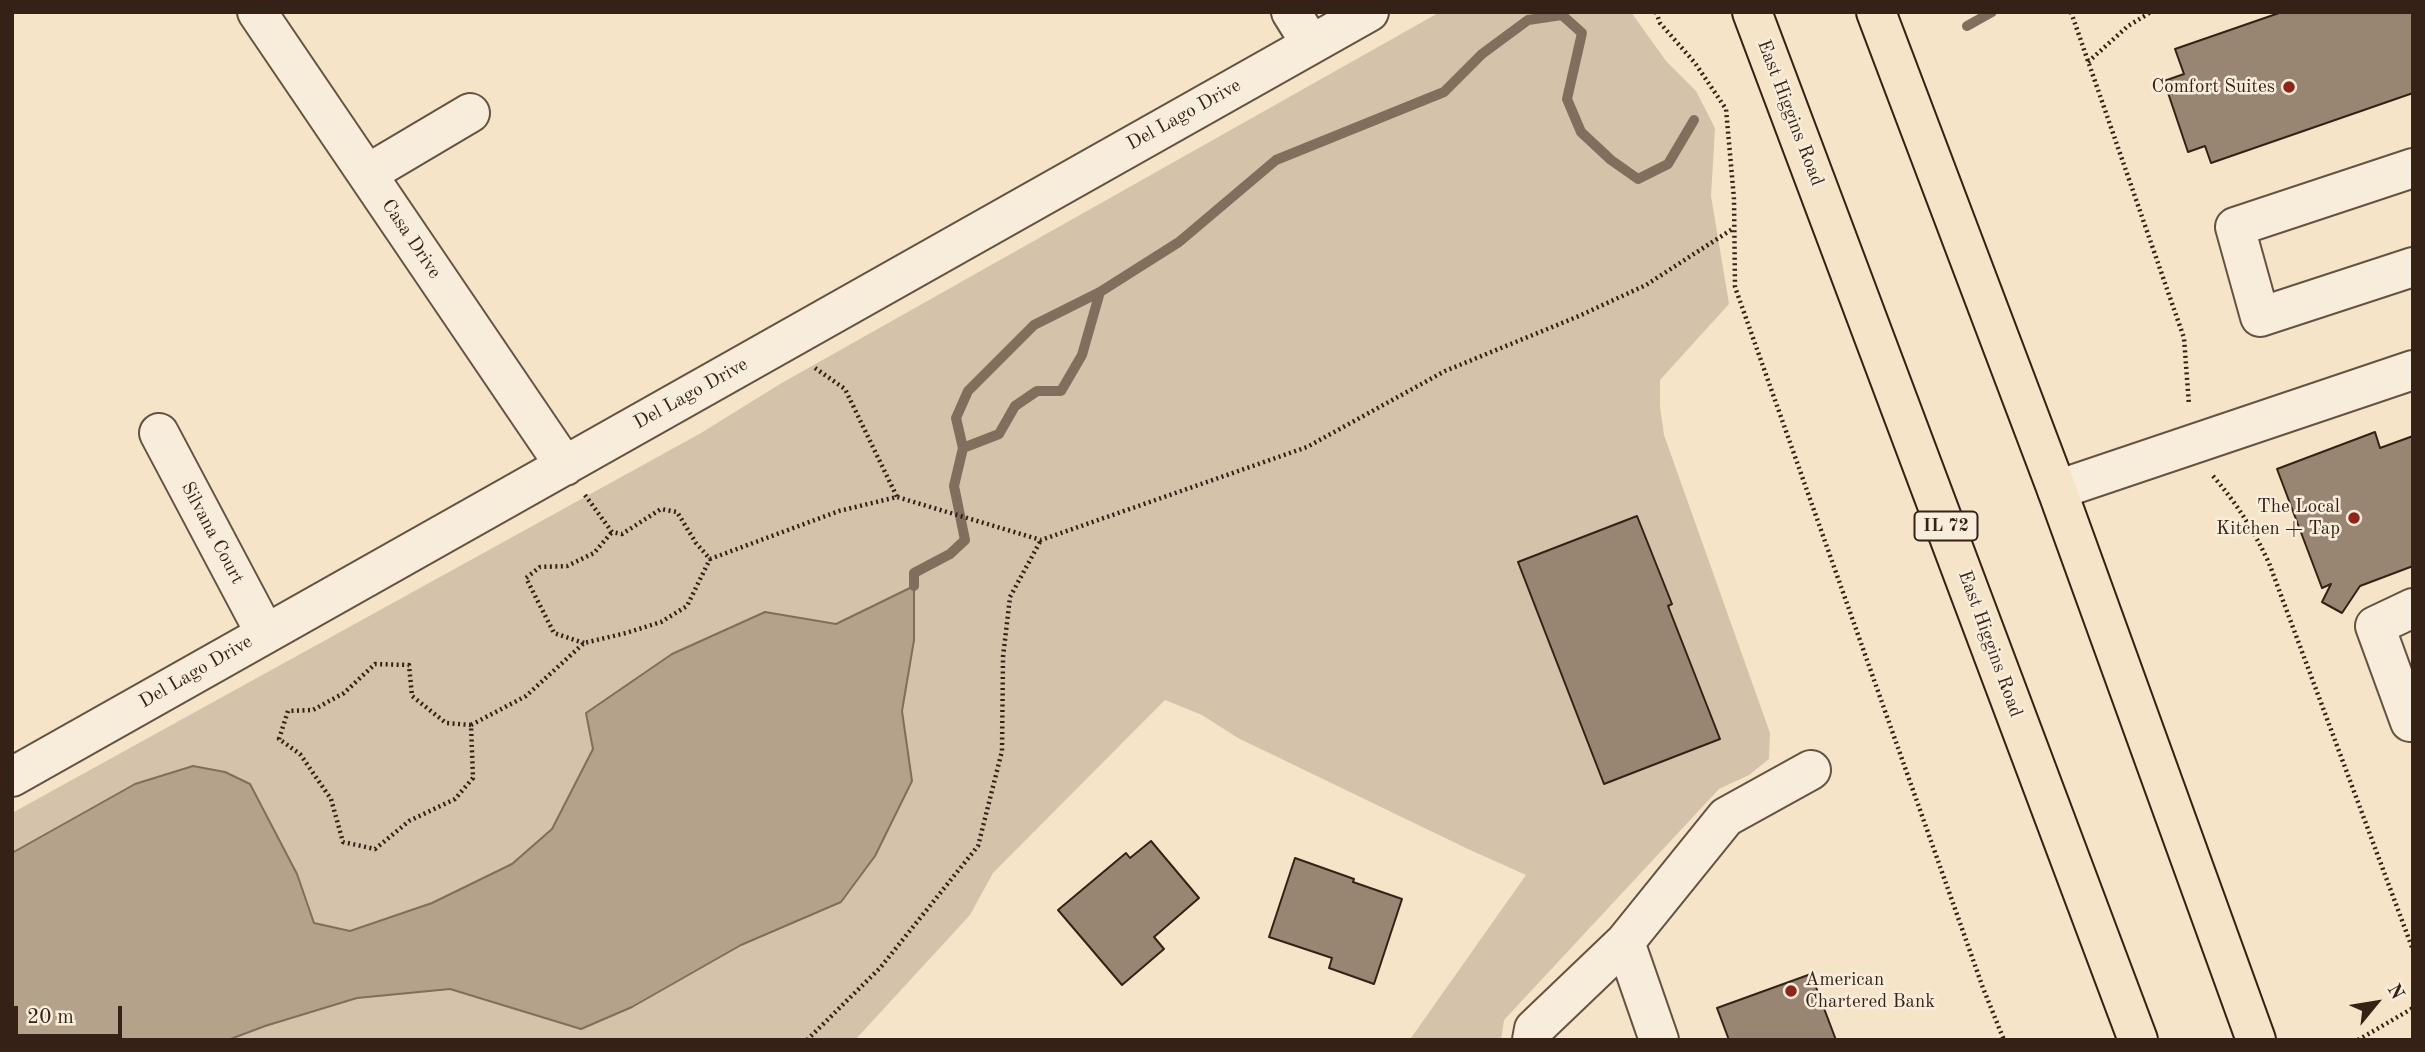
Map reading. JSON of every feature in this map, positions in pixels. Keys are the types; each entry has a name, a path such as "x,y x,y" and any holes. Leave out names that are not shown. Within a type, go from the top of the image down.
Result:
{"main road":[{"name":"East Higgins Road","path":"1752,12 2138,1040"},
{"path":"1876,12 2057,490 2256,1040"}],"street":[{"name":"Casa Drive","path":"257,12 565,466"},
{"name":"Del Lago Drive","path":"12,777 565,466 1301,28 1369,12"},
{"path":"367,174 470,113"},
{"path":"2413,168 2235,227 2260,317 2413,267"},
{"path":"2057,490 2413,370"},
{"name":"Silvana Court","path":"159,433 265,633"},
{"path":"2412,724 2375,626 2413,608"},
{"path":"1532,1040 1534,1029 1625,942 1726,817 1811,770"},
{"path":"1625,942 1659,1040"}],"path":[{"path":"1656,12 1660,23 1695,64 1727,109 1735,287 1973,962 2004,1040"},
{"path":"2071,12 2184,338 2189,414 2196,443 2211,474 2232,497 2252,526 2269,563 2413,950"},
{"path":"2088,62 2119,33 2151,12"},
{"path":"471,725 473,778 455,799 409,821 375,849 343,842 331,799 300,754 279,739 288,711 313,710 344,693 375,664 409,665 412,696 446,723 471,725 526,696 584,643 626,634 661,622 687,606 710,559 839,511 897,496 1041,540 1307,447 1445,371 1579,316 1646,285 1734,228"},
{"path":"811,366 845,389 897,496"},
{"path":"565,466 612,532 622,534 661,509 677,512 696,543 710,559"},
{"path":"584,643 554,633 526,578 540,567 567,566 594,553 612,532"},
{"path":"807,1040 880,968 978,846 1002,751 1003,656 1010,597 1041,540"},
{"path":"2358,1040 2413,1008"}],"shaded area":[{"path":"1440,12 1631,12 1666,61 1696,91 1715,128 1711,196 1729,304 1660,380 1660,407 1664,435 1770,733 1769,759 1749,775 1719,789 1504,1020 1501,1040 1411,1038 1526,875 1238,738 1202,715 1165,700 993,873 970,915 855,1040 12,1040 12,813 701,433 780,384"},
{"path":"914,586 914,640 902,711 912,781 875,856 841,902 741,945 632,1007 581,1029 450,989 357,998 228,1040 12,1040 12,853 135,784 193,766 225,772 250,784 297,874 314,923 350,931 432,903 512,864 552,829 593,749 586,713 672,654 765,612 836,624"}],"building":[{"name":"Comfort Suites","path":"2282,12 2413,12 2413,93 2211,163 2205,146 2188,152 2164,81 2184,74 2175,49"},
{"name":"The Local Kitchen + Tap","path":"2375,432 2380,448 2413,436 2413,566 2360,586 2342,613 2322,602 2331,584 2322,588 2277,469"},
{"path":"1637,516 1672,604 1668,606 1720,739 1604,784 1518,562"},
{"path":"1151,841 1199,898 1154,937 1164,949 1122,985 1058,910 1126,853 1130,858"},
{"path":"1295,858 1402,899 1374,984 1329,968 1332,958 1269,937"},
{"name":"American Chartered Bank","path":"1811,974 1836,1040 1729,1040 1717,1008"}],"waterway":[{"path":"1967,26 1992,12"},
{"path":"914,586 914,573 950,554 965,540 954,486 963,448 956,418 968,391 1034,325 1100,292 1179,242 1276,160 1444,92 1482,54 1528,20 1562,15 1582,33 1567,99 1581,132 1611,160 1638,179 1668,164 1694,120"},
{"path":"963,448 999,434 1015,406 1037,391 1061,391 1082,355 1100,292"}],"place":[{"name":"Comfort Suites","path":"2289,87"},
{"name":"The Local Kitchen + Tap","path":"2354,518"},
{"name":"American Chartered Bank","path":"1791,991"}]}
